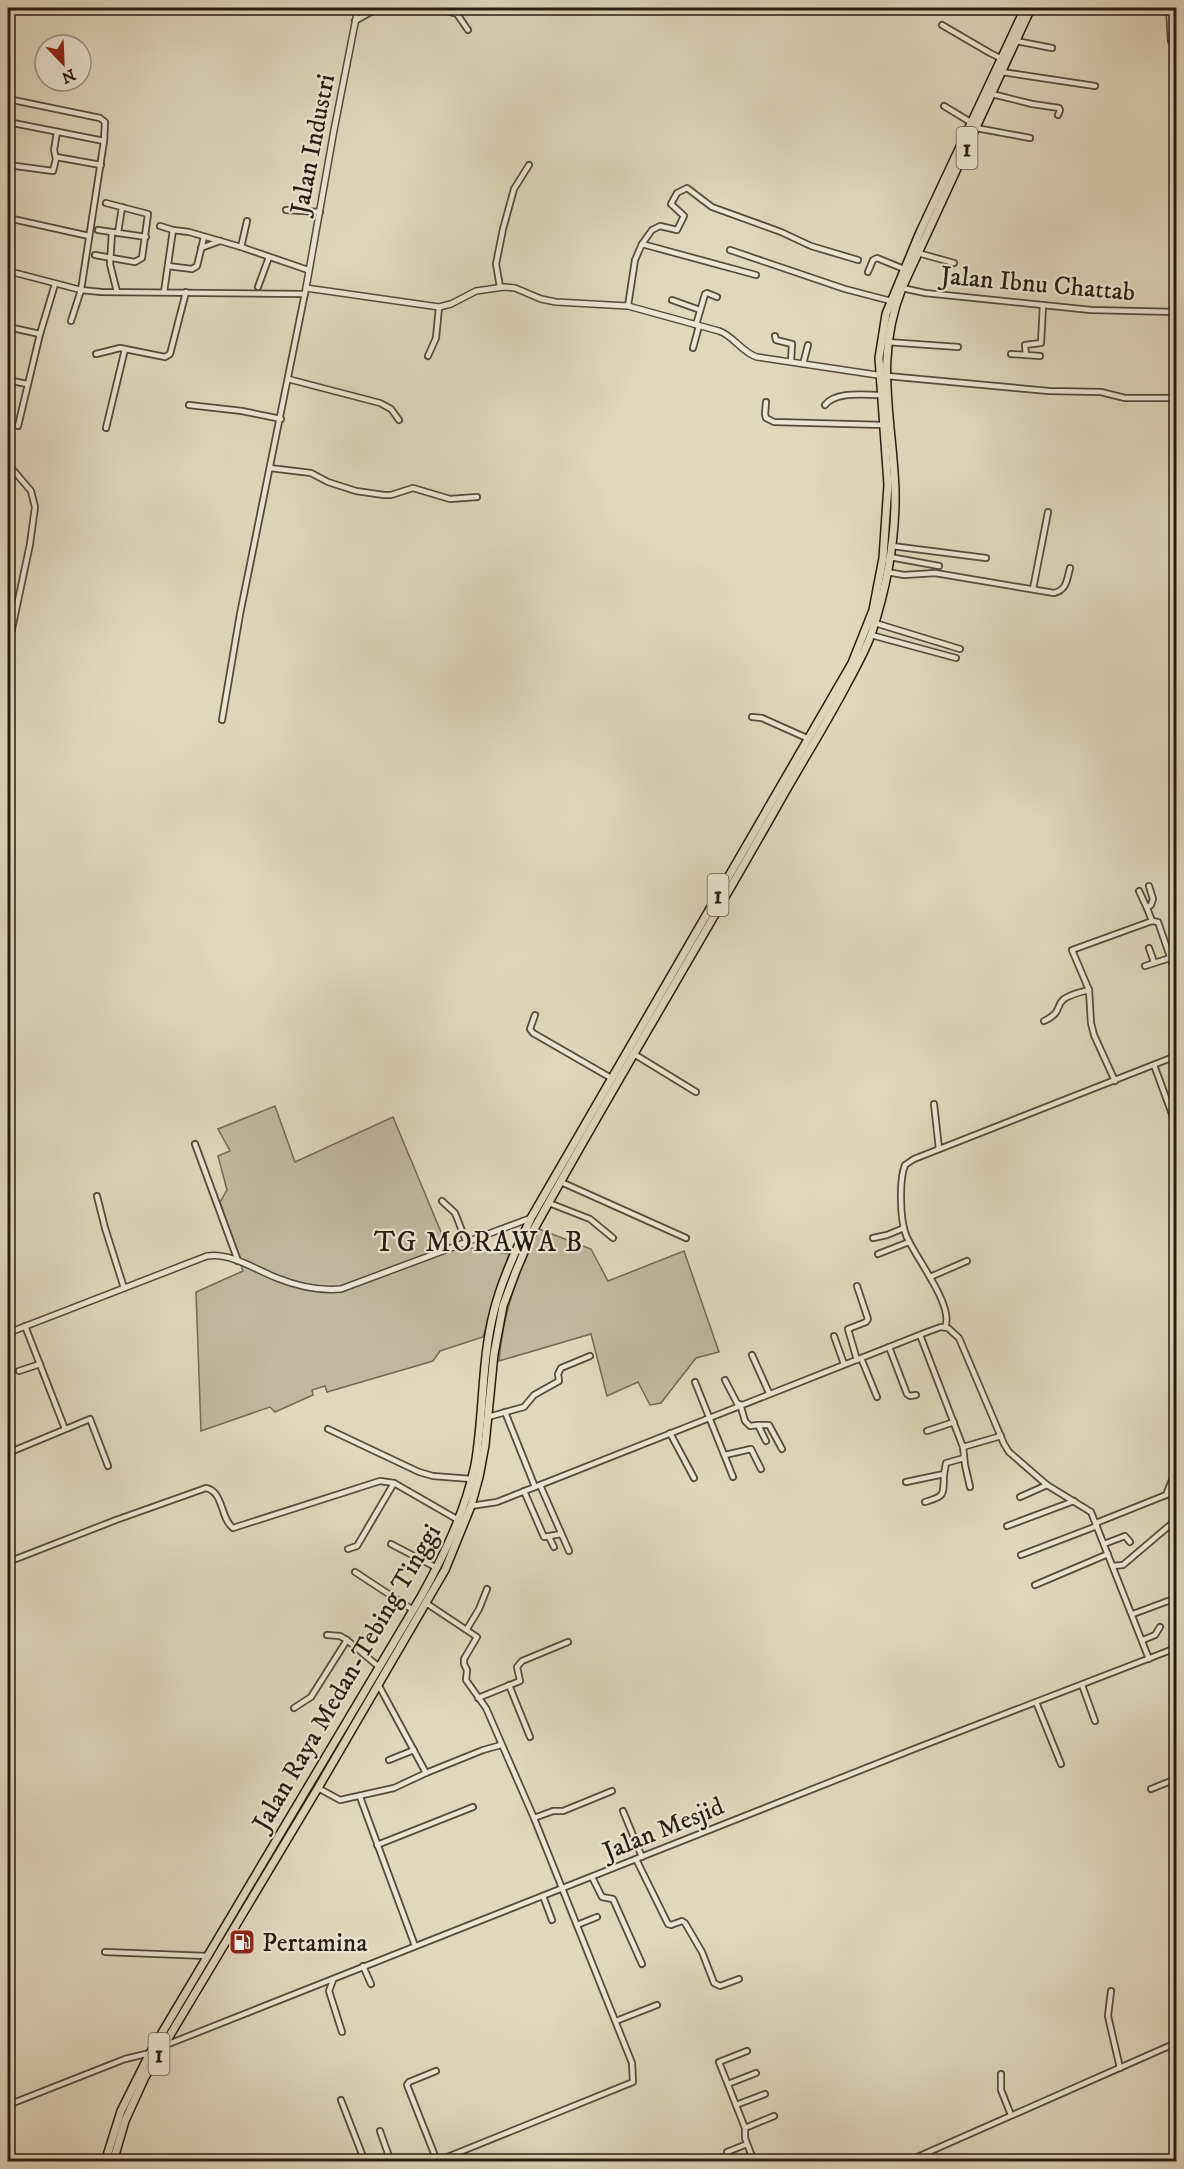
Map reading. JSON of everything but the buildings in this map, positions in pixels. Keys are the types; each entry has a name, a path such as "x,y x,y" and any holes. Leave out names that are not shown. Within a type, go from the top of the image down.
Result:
{"highway":[{"name":"Jalan Raya Medan-Tebing Tinggi","path":"105,2162 121,2111 150,2053 380,1667 471,1506 479,1478 494,1354 503,1306 525,1248 634,1054 827,722 871,635 892,546 895,491 893,445 880,343 891,301 918,253 1025,8"},
{"name":"Jalan Raya Medan-Tebing Tinggi","path":"113,2162 135,2096 445,1570 462,1522 471,1479 493,1312 531,1218 852,663 873,610 881,574 888,496 881,395 890,322 899,287 904,269 992,94 1031,8"},
{"path":"325,1757 333,1762"}],"street":[{"name":"Jalan Industri","path":"305,291 358,8"},
{"path":"355,21 378,8"},
{"path":"435,8 457,14 468,30"},
{"path":"1169,8 1171,41"},
{"path":"942,25 1003,59"},
{"path":"1016,41 1052,48"},
{"path":"1002,72 1095,86"},
{"path":"992,94 1059,108 1058,115"},
{"path":"8,99 102,119 106,125 81,290 71,321"},
{"path":"944,106 974,126 1030,138"},
{"path":"8,122 104,141"},
{"path":"8,165 52,172 55,168 54,152 57,132"},
{"path":"56,157 101,165"},
{"path":"500,287 496,264 503,229 514,189 529,165"},
{"path":"628,306 635,260 642,244 652,230 660,226 677,230 684,216 670,204 677,193 687,188 712,207 781,232 811,246 858,260"},
{"path":"95,255 139,261 142,258 148,214 106,203"},
{"path":"118,232 122,207"},
{"path":"286,210 320,212"},
{"path":"8,218 89,236"},
{"path":"241,247 247,221"},
{"path":"160,226 241,247 308,270"},
{"path":"98,230 146,237"},
{"path":"164,292 173,230"},
{"path":"112,232 109,257 111,274 117,292"},
{"path":"168,266 195,267 204,237"},
{"path":"201,248 220,241"},
{"path":"642,244 756,275"},
{"path":"730,250 845,289 891,301"},
{"path":"918,253 954,263"},
{"path":"258,287 269,257"},
{"path":"868,272 873,260 877,258 904,269"},
{"path":"8,271 81,290 117,292 305,291 439,307 451,304 476,291 500,287 515,288 541,299 556,302 612,303 628,306 723,332 742,350 752,355 803,364 883,376 1050,391 1101,392 1125,398 1176,398"},
{"path":"18,426 40,334 55,284"},
{"name":"Jalan Ibnu Chattab","path":"899,287 925,293 1091,310 1176,312"},
{"path":"222,720 240,614 305,291"},
{"path":"96,354 117,348 165,357 170,354 186,292"},
{"path":"693,348 700,310 706,293 717,297"},
{"path":"672,300 700,310"},
{"path":"1026,355 1025,345 1041,343 1043,305"},
{"path":"428,356 436,338 439,307"},
{"path":"8,327 40,334"},
{"path":"775,336 776,340 792,344 791,362"},
{"path":"887,342 958,347"},
{"path":"803,364 808,345"},
{"path":"106,428 125,349"},
{"path":"1011,354 1040,356"},
{"path":"288,379 380,403 391,409 399,420"},
{"path":"8,380 27,384"},
{"path":"825,405 830,399 842,396 881,395"},
{"path":"766,402 766,418 774,422 884,425"},
{"path":"189,405 242,411 281,419"},
{"path":"8,464 31,491 35,507 30,544 8,648"},
{"path":"270,468 311,473 328,483 356,491 384,495 413,488 450,499 477,497"},
{"path":"1033,589 1048,512"},
{"path":"892,546 986,558"},
{"path":"890,557 939,566"},
{"path":"887,572 904,575 935,573 1054,593 1065,586 1070,568"},
{"path":"875,623 960,649"},
{"path":"871,635 956,658"},
{"path":"753,717 762,718 809,739"},
{"path":"1147,908 1153,899 1149,886"},
{"path":"1139,891 1152,921"},
{"path":"1115,1081 1092,1030 1089,990 1072,950 1152,921 1158,922 1176,974"},
{"path":"1149,948 1154,963"},
{"path":"1144,966 1170,958"},
{"path":"1044,1021 1059,1010 1061,1001 1065,998 1089,990"},
{"path":"535,1015 530,1029 534,1033 611,1078"},
{"path":"634,1054 696,1092"},
{"path":"945,1327 947,1314 904,1228 902,1193 905,1165 914,1158 1176,1056"},
{"path":"1154,1065 1176,1125"},
{"path":"934,1104 939,1149"},
{"path":"1170,1106 1176,1104"},
{"path":"195,1144 238,1261"},
{"path":"561,1182 686,1238"},
{"path":"97,1196 124,1288"},
{"path":"441,1201 455,1213 466,1241"},
{"path":"549,1203 590,1219 614,1238"},
{"path":"8,1333 207,1256 238,1261 288,1282 313,1288 341,1289 376,1278 466,1241 531,1218"},
{"path":"873,1238 904,1228"},
{"path":"879,1254 909,1242"},
{"path":"930,1277 967,1261"},
{"path":"857,1286 868,1319 848,1329 877,1397"},
{"path":"25,1326 65,1429"},
{"path":"471,1506 489,1504 538,1486 769,1393 945,1327 953,1330 959,1338 1009,1452 1047,1485 1091,1512 1149,1659"},
{"path":"921,1335 963,1448 970,1487"},
{"path":"834,1336 844,1364"},
{"path":"889,1347 907,1394 916,1395"},
{"path":"752,1355 769,1393"},
{"path":"488,1417 525,1406 534,1395 560,1381 558,1374 561,1368 590,1356"},
{"path":"19,1371 40,1364"},
{"path":"725,1380 747,1423 750,1426 769,1425 782,1449"},
{"path":"695,1383 733,1477"},
{"path":"505,1412 569,1551"},
{"path":"8,1441 10,1452 90,1419 108,1466"},
{"path":"927,1431 954,1422"},
{"path":"758,1425 766,1441"},
{"path":"328,1429 419,1472 433,1476 471,1479"},
{"path":"670,1433 694,1478"},
{"path":"963,1448 1001,1436"},
{"path":"725,1455 751,1449 761,1469"},
{"path":"925,1502 940,1498 943,1494 946,1463 964,1458"},
{"path":"1166,1494 1176,1470"},
{"path":"906,1482 944,1474"},
{"path":"8,1563 206,1488 214,1491 228,1523 237,1528 374,1482 386,1481 394,1483 462,1522"},
{"path":"348,1549 357,1546 394,1483"},
{"path":"1020,1497 1047,1485"},
{"path":"524,1491 544,1537 561,1534"},
{"path":"1021,1555 1176,1491"},
{"path":"1007,1526 1074,1501"},
{"path":"1113,1566 1123,1565 1176,1520"},
{"path":"1104,1544 1125,1536 1130,1542"},
{"path":"549,1537 554,1547"},
{"path":"391,1544 437,1568"},
{"path":"1035,1585 1108,1554"},
{"path":"355,1572 413,1610"},
{"path":"467,1629 487,1589"},
{"path":"1133,1614 1176,1598"},
{"path":"426,1603 477,1637 464,1659 467,1670 465,1678 486,1708 534,1818 632,2063 633,2082 436,2161 407,2085 408,2082 436,2071"},
{"path":"1143,1640 1155,1635 1160,1627"},
{"path":"327,1635 340,1636 347,1640 380,1667"},
{"path":"294,1708 311,1697 347,1640"},
{"path":"478,1698 520,1680 517,1667 519,1664 568,1642"},
{"name":"Jalan Mesjid","path":"165,2045 1176,1648"},
{"path":"378,1684 426,1773"},
{"path":"508,1684 530,1737"},
{"path":"1082,1685 1095,1721"},
{"path":"1036,1702 1061,1764"},
{"path":"318,1788 340,1800 360,1797 394,1788 483,1750 501,1745"},
{"path":"389,1760 414,1750"},
{"path":"1151,1789 1176,1779"},
{"path":"534,1818 553,1811 563,1811 612,1791"},
{"path":"360,1797 415,1946"},
{"path":"377,1845 474,1807"},
{"path":"623,1811 639,1858 668,1924 682,1921 686,1923 702,1952 714,1983 720,1986 739,1979"},
{"path":"592,1877 602,1897 613,1899 642,1964"},
{"path":"543,1896 552,1920"},
{"path":"577,1925 597,1917"},
{"path":"105,1952 208,1956"},
{"path":"363,1966 370,1984"},
{"path":"333,1980 329,1991 342,2032"},
{"path":"1111,1991 1108,2016 1120,2068"},
{"path":"616,2021 657,2005"},
{"path":"906,2162 1176,2043"},
{"path":"747,2051 719,2062 745,2128 747,2144 754,2162"},
{"path":"8,2105 125,2059 150,2053"},
{"path":"728,2084 756,2073"},
{"path":"1001,2074 1001,2091 1011,2115"},
{"path":"736,2105 765,2094"},
{"path":"341,2100 364,2162"},
{"path":"745,2128 774,2116"},
{"path":"380,2131 391,2162"},
{"path":"730,2162 726,2152 747,2144"}],"shaded area":[{"path":"275,1106 295,1162 393,1117 446,1244 509,1254 483,1337 440,1351 433,1361 327,1392 325,1386 312,1390 313,1395 275,1412 270,1407 201,1431 196,1292 243,1271 220,1202 227,1190 218,1156 230,1151 218,1129"},
{"path":"539,1229 591,1249 608,1281 684,1251 719,1352 696,1358 661,1403 650,1405 638,1382 607,1396 591,1334 499,1361 512,1294"}],"place":[{"name":"Pertamina","path":"242,1942"}],"district":[{"name":"TG MORAWA B","path":"479,1241"}]}
